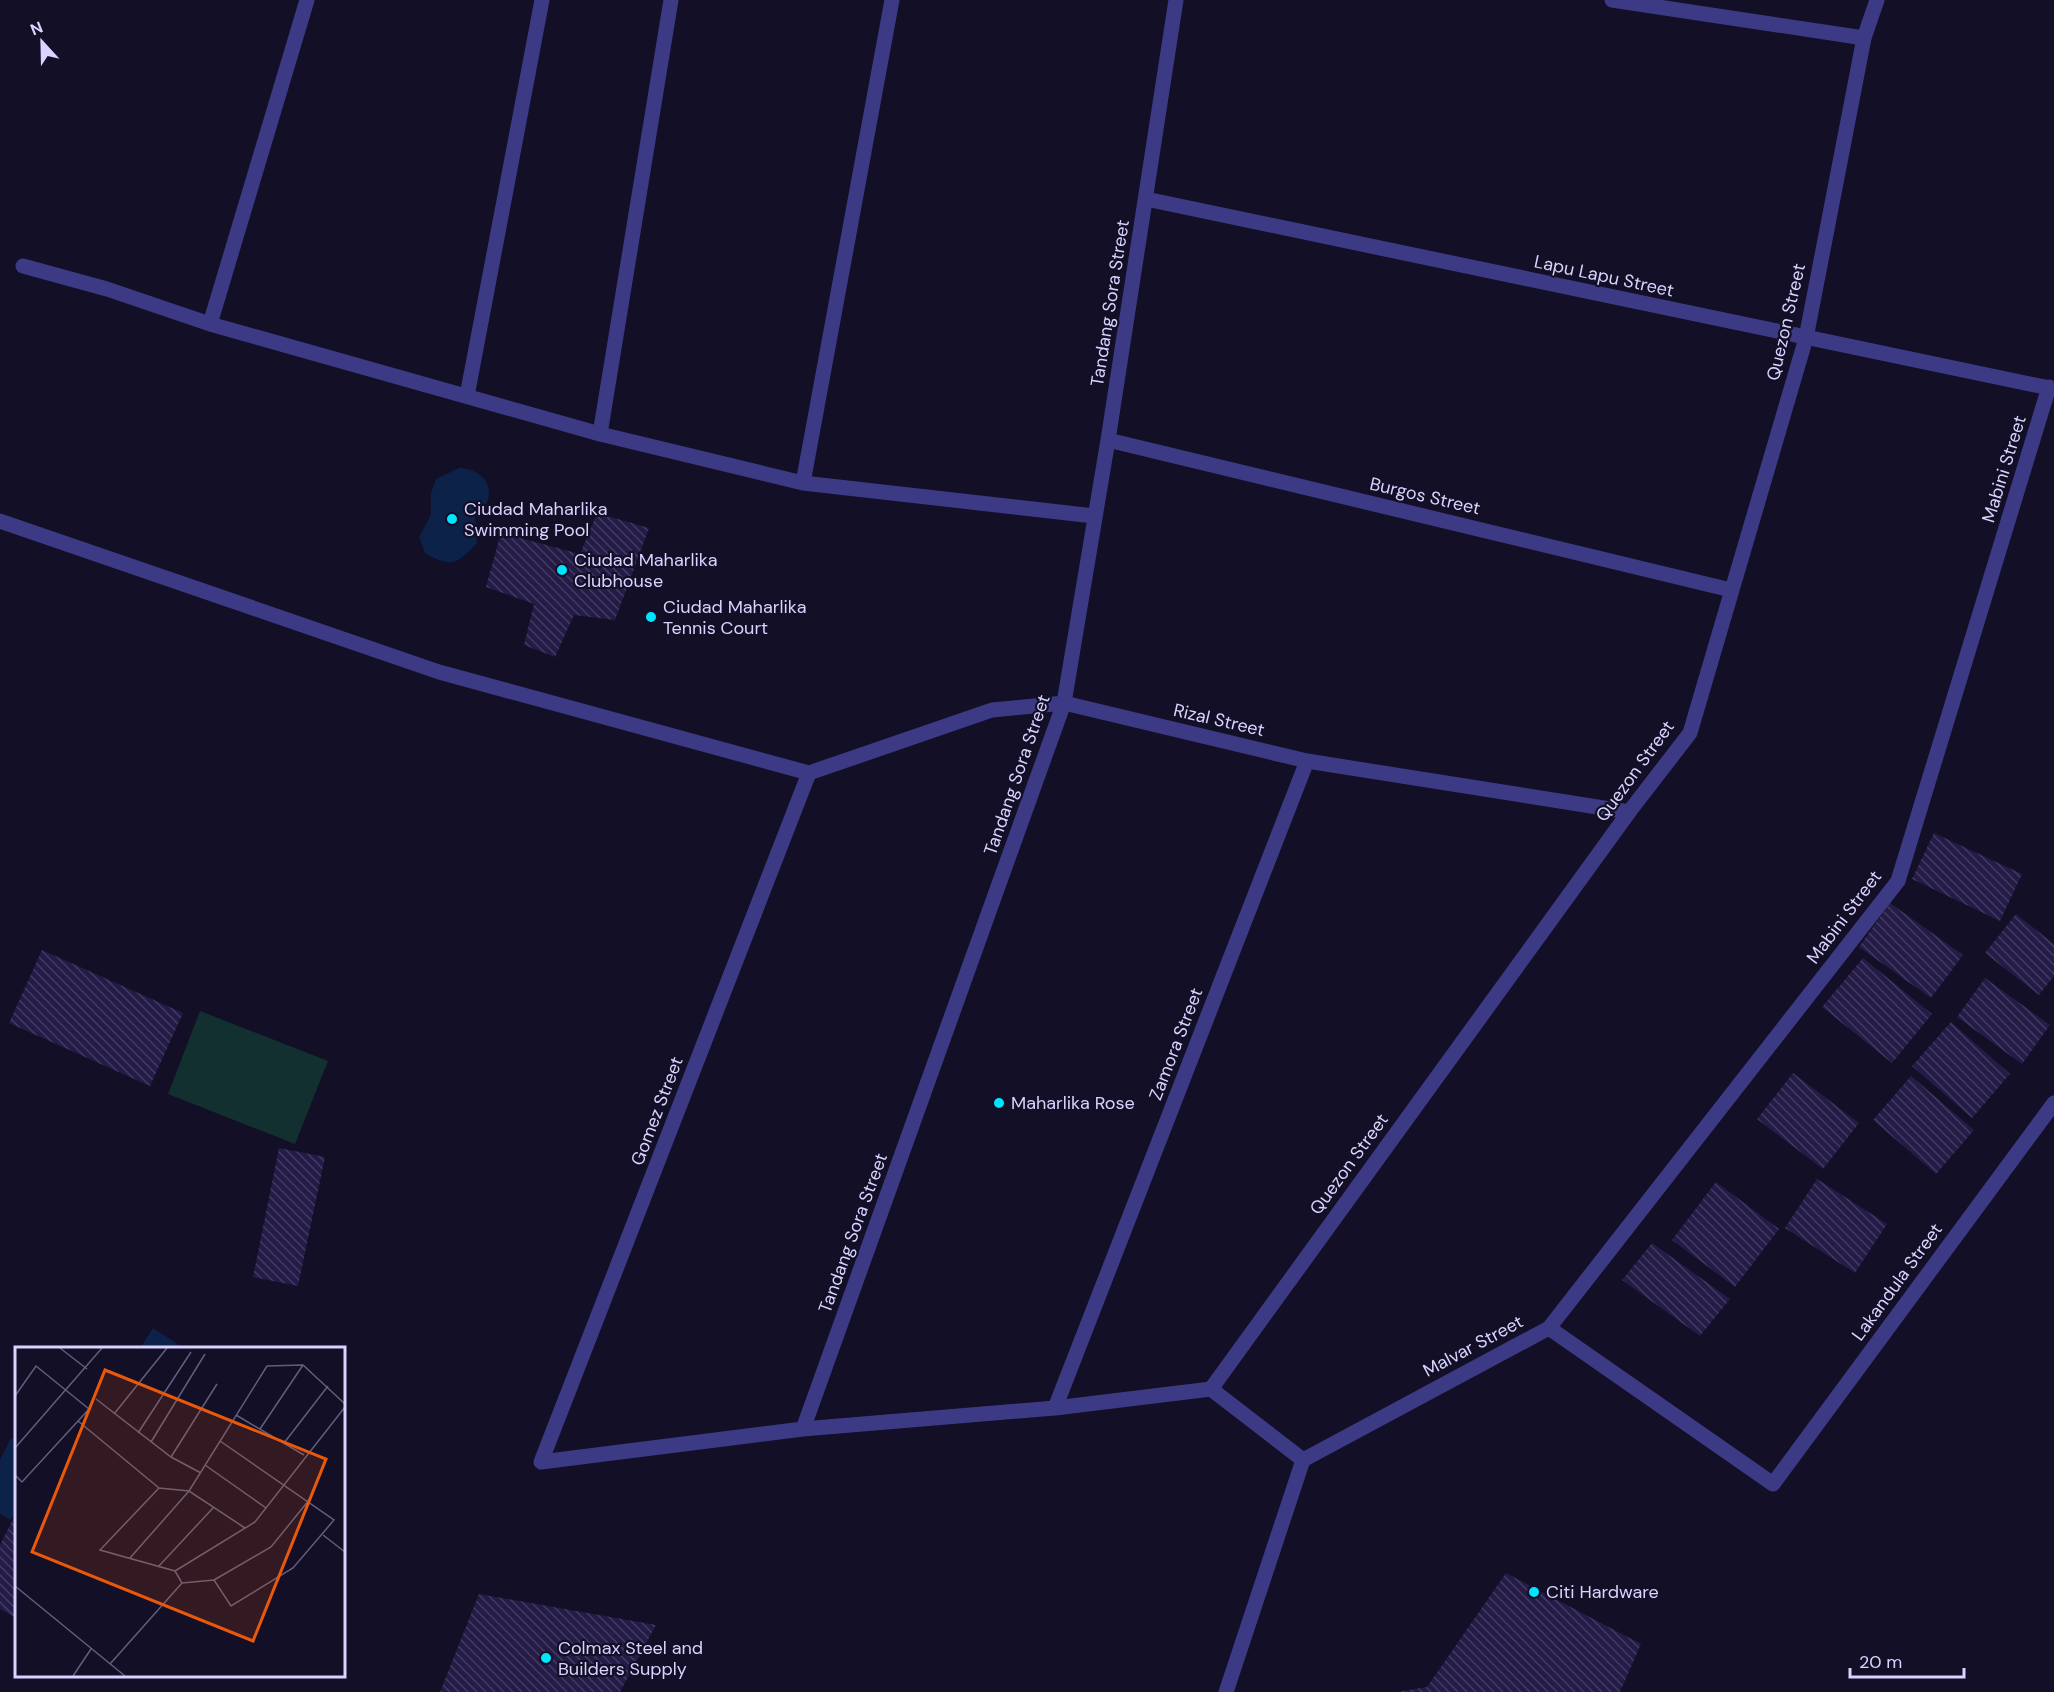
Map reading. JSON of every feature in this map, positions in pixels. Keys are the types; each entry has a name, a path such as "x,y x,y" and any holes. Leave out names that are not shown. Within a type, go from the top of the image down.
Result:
{"street":[{"path":"210,324 307,0"},
{"path":"467,396 542,0"},
{"path":"600,434 671,0"},
{"path":"803,483 892,0"},
{"name":"Tandang Sora Street","path":"803,1429 1065,703 1176,0"},
{"path":"1612,0 1662,3 1864,38"},
{"name":"Quezon Street","path":"1211,1389 1629,812 1690,733 1806,338 1864,38 1877,0"},
{"name":"Lapu Lapu Street","path":"1146,199 2051,388"},
{"path":"23,266 107,289 210,324 600,434 803,483 1094,516"},
{"name":"Mabini Street","path":"1550,1328 1898,881 2051,388"},
{"name":"Burgos Street","path":"1108,440 1731,590"},
{"path":"0,521 439,672 809,773"},
{"name":"Rizal Street","path":"809,773 992,711 1065,703 1307,761 1629,812"},
{"name":"Zamora Street","path":"1055,1408 1307,761"},
{"name":"Gomez Street","path":"803,1429 541,1462 809,773"},
{"name":"Lakandula Street","path":"1773,1484 2054,1103"},
{"name":"Malvar Street","path":"1303,1460 1550,1328 1773,1484"},
{"path":"803,1429 1055,1408 1211,1389 1303,1460 1226,1692"}],"green space":[{"path":"200,1011 328,1061 295,1144 168,1094"}],"water":[{"name":"Ciudad Maharlika Swimming Pool","path":"459,468 471,470 482,476 489,493 487,502 475,516 477,543 458,560 448,562 425,553 419,537 431,515 431,493 436,479"},
{"path":"153,1328 182,1347 141,1347"},
{"path":"11,1438 15,1440 15,1511 11,1520 0,1514 0,1460"}],"building":[{"name":"Ciudad Maharlika Clubhouse","path":"597,513 649,528 615,620 574,615 555,657 524,645 534,604 486,587 501,533 580,554"},
{"path":"1934,833 2022,874 2000,921 1912,879"},
{"path":"1890,903 1963,955 1931,998 1859,947"},
{"path":"2016,914 2054,944 2054,976 2039,995 1985,953"},
{"path":"42,950 183,1013 150,1086 9,1023"},
{"path":"1863,958 1932,1014 1892,1063 1822,1007"},
{"path":"1985,978 2050,1025 2022,1064 1957,1017"},
{"path":"1951,1022 2010,1074 1972,1118 1912,1066"},
{"path":"1793,1073 1859,1123 1823,1169 1757,1119"},
{"path":"1911,1076 1974,1130 1936,1174 1873,1120"},
{"path":"279,1148 325,1157 298,1286 253,1277"},
{"path":"1817,1179 1887,1224 1855,1273 1785,1228"},
{"path":"1716,1182 1779,1229 1735,1287 1672,1240"},
{"path":"1652,1243 1730,1299 1700,1336 1622,1280"},
{"path":"15,1515 15,1617 0,1609 0,1545"},
{"name":"Citi Hardware","path":"1506,1573 1641,1644 1620,1692 1396,1692 1427,1687"},
{"name":"Colmax Steel and Builders Supply","path":"479,1594 656,1625 620,1692 440,1692"}],"place":[{"name":"Ciudad Maharlika Swimming Pool","path":"452,519"},
{"name":"Ciudad Maharlika Clubhouse","path":"562,570"},
{"name":"Ciudad Maharlika Tennis Court","path":"651,617"},
{"name":"Maharlika Rose","path":"999,1103"},
{"name":"Citi Hardware","path":"1534,1592"},
{"name":"Colmax Steel and Builders Supply","path":"546,1658"}]}
